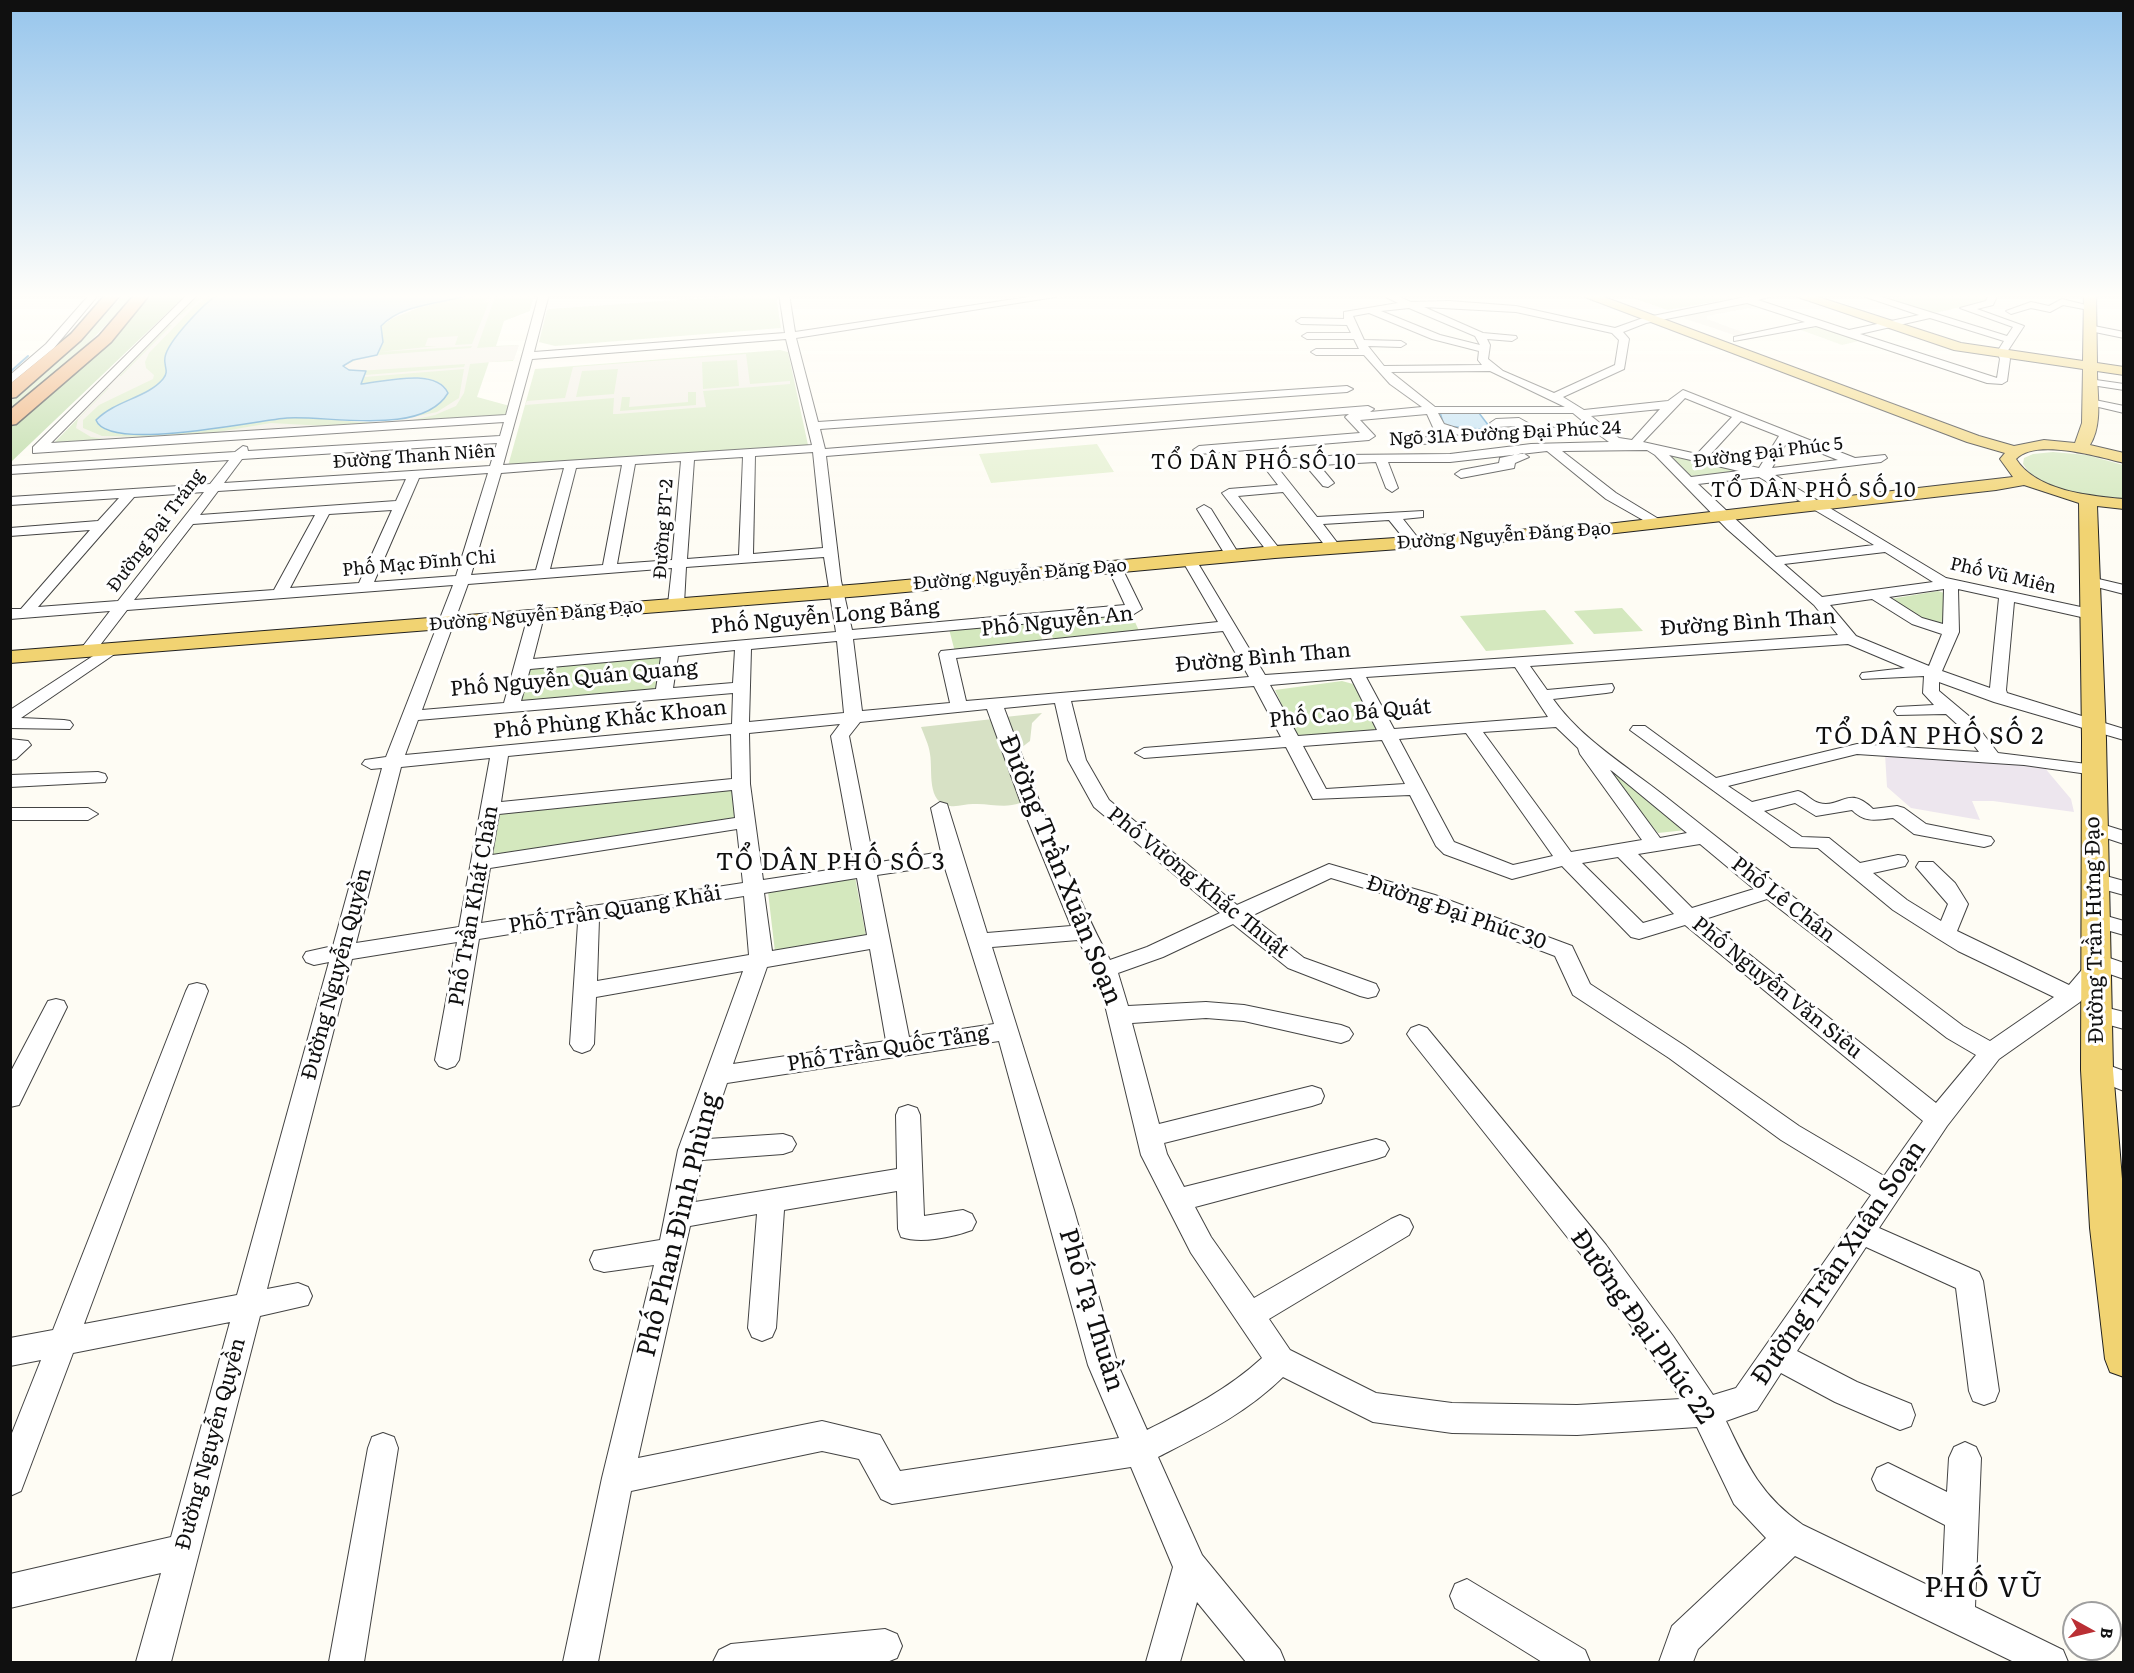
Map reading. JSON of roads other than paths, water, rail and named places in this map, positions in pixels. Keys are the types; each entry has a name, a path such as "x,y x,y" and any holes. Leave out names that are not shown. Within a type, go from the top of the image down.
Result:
{"highway":[{"path":"10,393 34,372"},
{"path":"10,420 66,372"}],"main road":[{"path":"1794,372 1973,439 2022,449 2080,448 2124,458"},
{"path":"1829,372 2022,449"},
{"path":"2052,372 2090,386 2122,372"},
{"path":"2080,448 2088,435 2090,372"},
{"path":"1815,380 1837,375"},
{"path":"2022,449 2009,457 2010,463 2027,478 2051,489 2088,499 2124,504"},
{"name":"Đường Nguyễn Đăng Đạo","path":"10,657 836,592 1275,552 1657,524 2000,485 2027,478"},
{"name":"Đường Trần Hưng Đạo","path":"2088,499 2095,770 2097,1070 2116,1231 2124,1359"}],"street":[{"path":"10,469 26,460 115,372"},
{"name":"Đường Nguyễn Quyền","path":"154,1662 342,953 382,763 410,716 462,580 522,372"},
{"path":"803,372 820,450 836,592 841,605 843,637 853,705 852,719 840,736 899,1047"},
{"path":"1384,372 1432,410 1444,439 1423,441"},
{"path":"1499,372 1556,396 1618,442 1635,445"},
{"path":"1556,396 1609,372"},
{"path":"1969,372 1996,381 2002,381 2003,372"},
{"path":"2090,386 2124,387"},
{"path":"2090,386 2124,399"},
{"path":"2090,386 2124,410"},
{"name":"Đường Đại Phúc 5","path":"1635,445 1683,387 1739,416 1854,462"},
{"path":"814,426 1347,389"},
{"path":"1165,402 1181,424"},
{"path":"1199,450 1369,436 1351,417 1432,410 1580,412 1671,404"},
{"name":"Đường Thanh Niên","path":"10,501 749,452 820,450 1368,409"},
{"path":"1701,457 1739,416"},
{"path":"1488,423 1519,422 1535,432 1602,430"},
{"path":"1238,424 1335,549"},
{"path":"40,447 256,434 507,428"},
{"path":"10,469 239,455 507,428"},
{"path":"1440,428 1463,432"},
{"name":"Đường Đại Tráng","path":"88,650 256,434"},
{"path":"1762,473 1785,435"},
{"name":"Ngõ 31A Đường Đại Phúc 24","path":"1269,465 1357,455 1380,458 1450,458 1534,448 1635,445"},
{"name":"Phố Vũ Miên","path":"1635,445 1701,457 1762,473 1821,506 1931,576 1951,584 2090,614"},
{"path":"1461,474 1510,465 1504,461 1529,456 1534,448"},
{"path":"1551,448 1611,496 1657,524"},
{"path":"1652,448 1819,602 1850,639"},
{"path":"746,558 749,452"},
{"name":"Đường BT-2","path":"676,604 688,456"},
{"path":"1380,458 1392,488"},
{"path":"1854,462 1881,458"},
{"path":"609,568 629,460"},
{"path":"1310,462 1328,483"},
{"name":"Đường Đại Phúc 5","path":"1688,481 1854,462"},
{"path":"542,573 570,464"},
{"path":"364,589 414,475"},
{"path":"1275,552 1229,493 1287,488"},
{"path":"18,613 130,494"},
{"path":"187,520 402,505"},
{"path":"1204,509 1233,556"},
{"path":"279,595 324,511"},
{"path":"1314,521 1418,514"},
{"path":"1392,516 1415,543"},
{"path":"13,534 100,525"},
{"path":"1774,561 1886,548"},
{"name":"Phố Mạc Đĩnh Chi","path":"18,613 364,589 542,573 831,552"},
{"path":"1189,560 1266,692 1290,742 1320,795 1418,789"},
{"path":"1114,566 1145,635"},
{"path":"2090,581 2124,590"},
{"path":"1819,602 1951,584 1951,632 1929,673 1931,693 1964,721 1993,758"},
{"path":"1876,596 1917,621 1951,632"},
{"path":"2000,698 1998,690 2007,596"},
{"name":"Phố Nguyễn Long Bảng","path":"523,665 1134,609"},
{"path":"511,707 536,616"},
{"path":"1041,618 1050,644"},
{"name":"Phố Nguyễn An","path":"947,654 1226,626"},
{"path":"940,628 959,707"},
{"name":"Đường Bình Than","path":"852,719 1062,697 1258,680 1850,639 1929,673 2000,698 2124,735"},
{"name":"Phố Phan Đình Phùng","path":"580,1662 618,1478 672,1250 691,1150 715,1076 761,952 741,784 743,646"},
{"path":"10,718 113,648"},
{"path":"664,693 670,652"},
{"name":"Phố Lê Chân","path":"1519,661 1560,721 1580,741 1655,844"},
{"path":"1356,673 1446,846 1451,850 1512,872 1566,859 1702,837"},
{"path":"1868,676 1929,673"},
{"name":"Phố Nguyễn Quán Quang","path":"410,716 741,687"},
{"path":"1543,695 1606,688"},
{"name":"Phố Vương Khắc Thuật","path":"1062,697 1077,760 1101,803 1296,963 1368,990"},
{"name":"Đường Trần Xuân Soạn","path":"994,704 1030,806 1084,932 1110,980 1154,1155 1201,1245 1280,1360 1372,1407 1452,1418 1577,1420 1706,1412 1746,1400 1938,1119 1991,1053 2072,996 2096,964"},
{"path":"1903,711 1950,709"},
{"name":"Phố Phùng Khắc Khoan","path":"382,763 852,719"},
{"name":"Phố Cao Bá Quát","path":"1144,753 1560,721"},
{"path":"10,723 64,725"},
{"path":"1470,728 1566,859 1639,932 1770,891"},
{"path":"1639,730 1798,843 1822,842 1900,905 1945,933 2033,980 2072,996"},
{"name":"Phố Lê Chân","path":"1580,741 1618,767 1770,891 1955,1032 1991,1053"},
{"path":"10,744 22,745 10,755"},
{"path":"1713,784 1845,750 1869,749 1993,758 2095,770"},
{"name":"Phố Trần Khát Chân","path":"447,1060 500,753"},
{"path":"10,781 98,778"},
{"path":"492,809 741,784"},
{"path":"1748,808 1798,797 1816,810 1856,803 1868,815 1897,812 1921,830 1940,831 1984,841"},
{"name":"Phố Trần Quốc Tảng","path":"715,1076 1008,1031 952,856 940,808"},
{"path":"10,814 88,814"},
{"path":"482,863 746,822"},
{"path":"2095,828 2124,838"},
{"name":"Phố Nguyễn Văn Siêu","path":"1623,850 1689,917 1938,1119"},
{"name":"Phố Trần Quang Khải","path":"314,957 867,872 952,856"},
{"path":"1857,870 1898,861"},
{"path":"1926,867 1948,888 1958,904 1945,933"},
{"name":"Đường Đại Phúc 30","path":"1104,970 1155,952 1329,871 1428,900 1564,951 1581,989 1677,1052 1790,1133 1888,1192"},
{"path":"2095,880 2124,888"},
{"path":"582,1044 589,915"},
{"path":"2096,920 2124,928"},
{"path":"979,941 1084,932"},
{"path":"585,991 880,940"},
{"path":"2096,964 2124,971"},
{"path":"10,1480 197,991"},
{"path":"10,1098 56,1007"},
{"path":"1119,1015 1206,1010 1244,1013 1341,1034"},
{"path":"2096,1012 2124,1021"},
{"name":"Phố Tạ Thuần","path":"1008,1031 1061,1210 1103,1365 1190,1567 1268,1662"},
{"name":"Đường Đại Phúc 22","path":"1419,1034 1506,1137 1608,1271 1706,1412 1746,1495 1775,1526 1791,1537 2050,1662"},
{"path":"2097,1070 2124,1082"},
{"path":"1149,1136 1312,1096"},
{"path":"908,1115 911,1229 963,1222"},
{"path":"691,1150 783,1144"},
{"path":"1178,1200 1376,1149"},
{"path":"679,1216 771,1203 910,1178"},
{"path":"762,1328 771,1203"},
{"path":"1250,1315 1302,1282 1400,1227"},
{"path":"1860,1232 1970,1281 1984,1390"},
{"path":"604,1260 672,1250"},
{"path":"10,1352 298,1296"},
{"path":"1776,1355 1846,1392 1900,1415"},
{"path":"618,1478 822,1436 869,1446 892,1488 1140,1450 1223,1408 1250,1389 1280,1360"},
{"path":"346,1662 383,1448"},
{"path":"1957,1619 1965,1458"},
{"path":"1888,1479 1962,1516"},
{"path":"1676,1662 1684,1638 1791,1537"},
{"path":"10,1591 183,1551"},
{"path":"1162,1662 1190,1567"},
{"path":"1467,1596 1573,1662"},
{"path":"731,1662 789,1659 885,1646"}],"water":[{"path":"366,372 361,384 421,378 442,385 448,393 435,407 418,415 373,421 287,418 185,432 127,434 106,429 96,420 113,408 149,391 163,379 166,373"},
{"path":"1440,412 1479,413 1492,430 1444,426"}],"district":[{"name":"TỔ DÂN PHỐ SỐ 10","path":"1254,463"},
{"name":"TỔ DÂN PHỐ SỐ 10","path":"1814,491"},
{"name":"TỔ DÂN PHỐ SỐ 2","path":"1930,737"},
{"name":"TỔ DÂN PHỐ SỐ 3","path":"831,863"},
{"name":"PHỐ VŨ","path":"1984,1589"}]}
